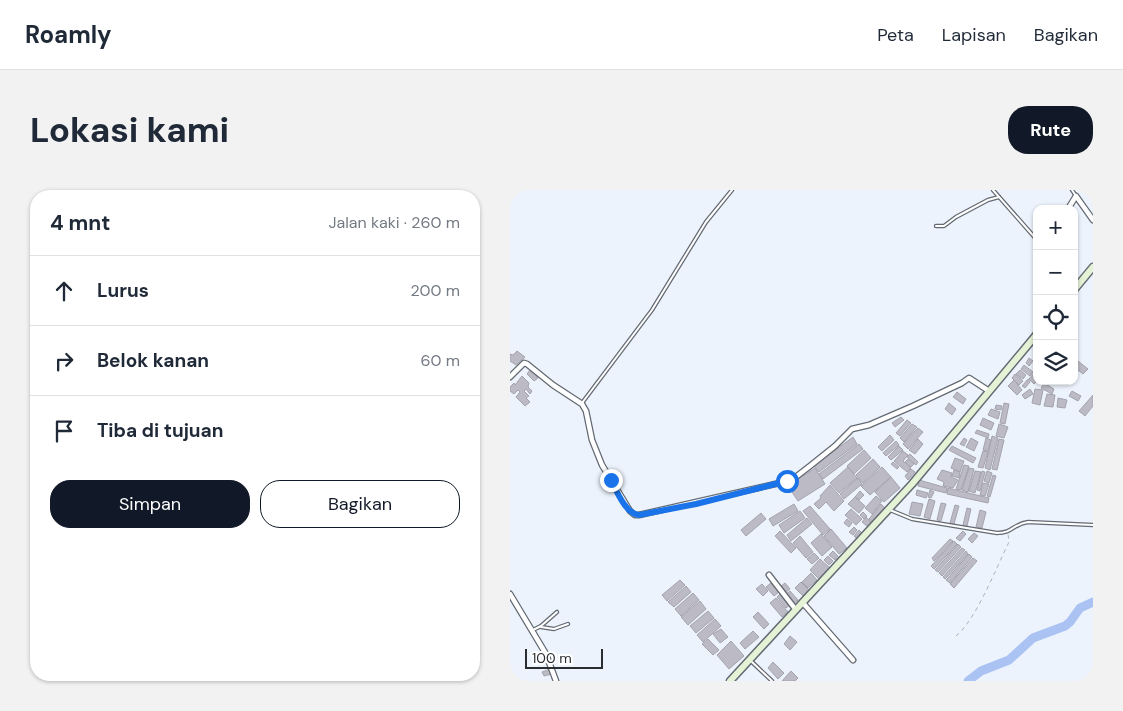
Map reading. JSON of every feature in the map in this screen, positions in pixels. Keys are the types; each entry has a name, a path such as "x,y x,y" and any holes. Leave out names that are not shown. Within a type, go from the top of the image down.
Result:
{"main road":[{"path":"1078,280 1093,267"},
{"path":"730,681 912,484 1033,339"}],"street":[{"path":"1070,205 1076,196 1093,220"},
{"path":"510,377 521,365 527,364 552,386 582,404 586,412 592,440 602,465 630,511 635,515 784,482 797,476 810,466 852,429 869,425 913,406 969,378 989,391"},
{"path":"769,575 796,610"},
{"path":"511,598 546,654 556,681"},
{"path":"803,603 853,660"}],"lane":[{"path":"582,404 652,310 706,222 732,190"},
{"path":"993,190 1033,235"},
{"path":"1072,190 1076,196"},
{"path":"936,226 944,226 964,212 988,200 999,197"},
{"path":"888,509 912,518 997,534 1008,533 1020,523 1028,522 1093,525"},
{"path":"532,630 557,612"},
{"path":"540,626 554,629 568,624"},
{"path":"750,660 772,681"}],"path":[{"path":"956,636 964,630 975,611 1009,542 1008,533"}],"building":[{"path":"517,351 525,357 516,365 510,361 510,354 513,355"},
{"path":"1029,358 1033,361 1029,366 1026,363"},
{"path":"1078,361 1088,369 1083,374 1078,370"},
{"path":"1024,365 1033,372 1030,376 1021,369"},
{"path":"530,370 538,378 534,381 527,374"},
{"path":"1020,370 1026,375 1023,379 1016,374"},
{"path":"1015,374 1023,381 1019,385 1012,378"},
{"path":"1033,374 1033,383 1029,379"},
{"path":"522,376 529,383 528,387 532,391 530,394 526,389 524,391 529,396 526,398 530,402 525,406 516,397 520,392 518,390 514,394 510,391 510,387 514,383 515,385"},
{"path":"1028,379 1030,382 1025,388 1022,386"},
{"path":"1014,380 1022,390 1017,395 1008,386"},
{"path":"1043,385 1047,385 1054,389 1052,394 1041,388"},
{"path":"1030,389 1033,394 1025,399 1022,395"},
{"path":"1035,389 1043,390 1040,405 1032,403"},
{"path":"1072,391 1081,396 1078,401 1069,396"},
{"path":"957,392 966,399 963,404 953,397"},
{"path":"1047,394 1055,395 1053,407 1044,406"},
{"path":"1093,395 1093,406 1085,416 1079,411"},
{"path":"1058,398 1067,400 1065,408 1057,407"},
{"path":"949,403 956,409 952,415 945,409"},
{"path":"1004,403 1009,404 1005,424 1000,423"},
{"path":"996,405 1002,406 1001,410 995,409"},
{"path":"991,409 1000,412 998,419 988,415"},
{"path":"901,417 904,420 895,427 892,423"},
{"path":"983,418 994,423 991,430 980,425"},
{"path":"907,420 911,423 900,436 896,433"},
{"path":"912,424 917,427 904,442 900,438"},
{"path":"999,424 1008,427 1004,438 996,436"},
{"path":"918,428 923,432 908,449 903,444"},
{"path":"977,430 989,434 988,438 975,433"},
{"path":"890,435 894,440 882,451 878,447"},
{"path":"992,436 998,438 990,470 985,468"},
{"path":"853,437 857,444 819,472 814,466"},
{"path":"964,438 967,440 964,446 960,444"},
{"path":"971,438 978,442 974,451 966,447"},
{"path":"986,438 991,440 988,451 983,450"},
{"path":"918,439 923,444 915,454 909,450"},
{"path":"999,439 1004,440 997,470 992,469"},
{"path":"896,441 899,445 886,456 883,453"},
{"path":"859,444 863,449 823,479 819,474"},
{"path":"899,446 903,450 891,460 888,457"},
{"path":"952,446 976,458 973,463 949,450"},
{"path":"864,450 871,458 854,474 847,466"},
{"path":"903,451 908,455 903,461 911,468 907,472 894,461"},
{"path":"983,451 988,452 983,468 978,467"},
{"path":"910,454 918,462 916,465 907,457"},
{"path":"955,458 964,461 960,472 951,468"},
{"path":"873,459 880,467 863,483 856,475"},
{"path":"908,459 914,464 911,467 905,462"},
{"path":"893,462 899,467 897,469 891,464"},
{"path":"964,465 969,466 961,490 956,489"},
{"path":"848,467 857,478 839,493 830,483"},
{"path":"882,467 891,477 870,495 861,486"},
{"path":"815,468 825,484 798,501 788,486"},
{"path":"969,468 974,469 968,492 962,490"},
{"path":"911,469 915,472 908,480 905,476"},
{"path":"942,470 952,473 951,477 958,480 953,488 943,486 944,482 937,479"},
{"path":"954,470 960,472 959,478 952,476"},
{"path":"975,471 981,472 975,493 969,491"},
{"path":"982,471 985,472 980,491 977,490"},
{"path":"987,471 992,473 989,483 984,481"},
{"path":"993,475 996,476 990,497 987,496"},
{"path":"891,477 900,488 884,502 875,492"},
{"path":"858,478 862,484 844,499 840,494"},
{"path":"919,480 947,488 946,493 918,486"},
{"path":"983,483 989,484 985,496 980,495"},
{"path":"830,485 844,501 834,511 826,502 819,509 814,504"},
{"path":"948,488 989,498 988,503 947,494"},
{"path":"917,490 928,493 926,498 916,495"},
{"path":"930,490 934,492 931,498 928,497"},
{"path":"860,491 864,495 859,500 855,497"},
{"path":"876,496 882,501 872,514 865,508"},
{"path":"855,497 865,506 859,513 848,504"},
{"path":"929,499 935,501 930,519 924,517"},
{"path":"912,502 923,504 920,516 909,514"},
{"path":"941,503 946,504 941,521 937,520"},
{"path":"794,504 798,511 773,526 769,519"},
{"path":"881,504 885,508 873,522 869,519"},
{"path":"955,505 959,506 954,524 950,523"},
{"path":"810,506 830,529 823,535 803,511"},
{"path":"967,508 971,509 967,526 963,525"},
{"path":"851,509 862,519 856,525 845,515"},
{"path":"980,510 986,512 982,528 976,527"},
{"path":"800,511 805,518 784,533 779,525"},
{"path":"863,512 867,516 864,519 860,515"},
{"path":"761,513 766,519 746,536 741,530"},
{"path":"866,517 872,523 868,527 862,522"},
{"path":"807,518 812,524 791,541 787,535"},
{"path":"847,519 852,523 849,527 844,523"},
{"path":"854,527 857,530 853,535 849,532"},
{"path":"831,529 847,548 839,554 824,536"},
{"path":"859,530 862,533 857,539 854,536"},
{"path":"780,531 796,548 791,553 775,536"},
{"path":"963,531 966,534 960,541 956,538"},
{"path":"974,533 978,536 972,543 968,539"},
{"path":"821,534 832,547 822,556 811,543"},
{"path":"800,536 813,552 806,558 793,543"},
{"path":"950,539 953,541 934,561 932,558"},
{"path":"954,541 957,544 934,569 931,566"},
{"path":"958,544 961,547 938,572 935,570"},
{"path":"962,548 965,550 942,576 939,573"},
{"path":"833,551 838,556 835,560 829,555"},
{"path":"966,551 968,554 945,579 943,577"},
{"path":"814,553 819,558 812,564 807,559"},
{"path":"969,554 972,557 950,583 946,580"},
{"path":"828,556 833,561 829,565 824,560"},
{"path":"973,558 977,561 954,588 950,584"},
{"path":"820,559 830,568 819,579 810,570"},
{"path":"811,573 817,580 808,588 802,582"},
{"path":"680,580 685,585 667,601 662,595"},
{"path":"801,582 809,590 803,596 795,588"},
{"path":"771,583 779,592 774,596 766,587"},
{"path":"785,583 790,589 786,592 781,586"},
{"path":"762,584 768,591 763,596 756,589"},
{"path":"686,586 691,592 674,607 668,602"},
{"path":"790,591 798,600 793,604 785,595"},
{"path":"693,593 699,600 681,616 675,609"},
{"path":"780,594 790,605 786,608 777,597"},
{"path":"776,598 788,612 782,617 770,603"},
{"path":"700,601 706,609 688,625 681,617"},
{"path":"708,611 714,618 696,633 690,626"},
{"path":"758,612 769,624 764,629 753,617"},
{"path":"715,619 721,626 703,642 697,635"},
{"path":"721,629 728,637 720,643 713,634"},
{"path":"753,631 759,637 745,649 740,643"},
{"path":"790,636 797,642 790,650 784,644"},
{"path":"708,639 719,650 713,655 702,644"},
{"path":"731,641 744,656 729,669 717,655"},
{"path":"773,662 784,673 778,679 768,668"},
{"path":"550,669 552,674 544,676 542,672"},
{"path":"791,671 798,678 795,681 782,681"}],"waterway":[{"path":"968,681 981,671 1009,660 1033,638 1065,626 1080,608 1093,602"}],"route":[{"path":"611,480 620,497 635,515 696,504 787,481"}]}
